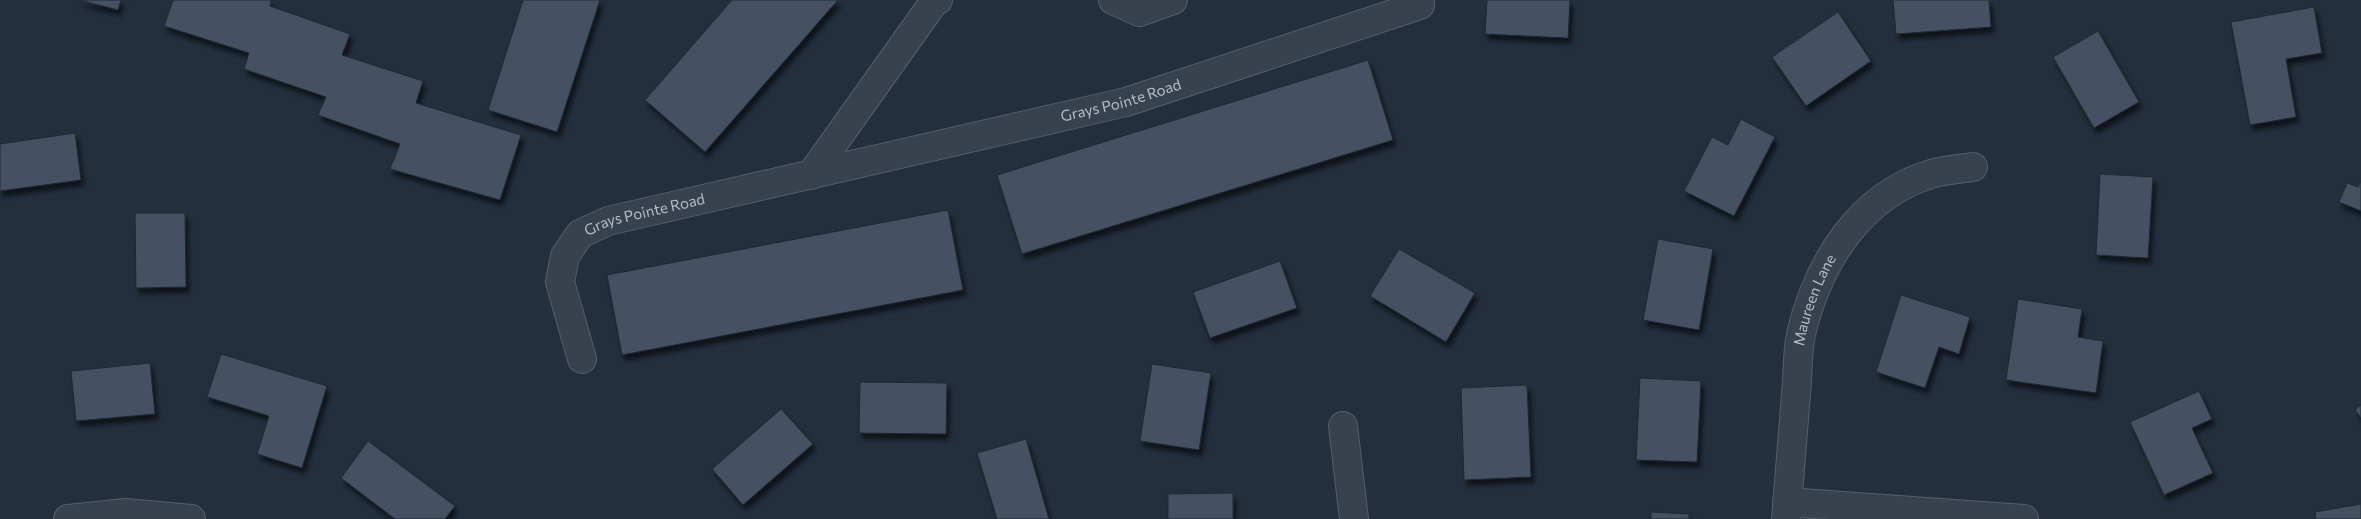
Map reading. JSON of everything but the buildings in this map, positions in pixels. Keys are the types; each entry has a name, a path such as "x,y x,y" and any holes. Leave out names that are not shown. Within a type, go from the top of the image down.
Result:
{"street":[{"path":"811,175 934,2 938,0"},
{"path":"1113,0 1139,12 1173,0"},
{"name":"Grays Pointe Road","path":"582,359 560,282 564,256 580,234 608,222 1126,102 1420,5 1420,0"},
{"name":"Maureen Lane","path":"1787,510 1801,335 1813,293 1832,256 1846,233 1869,207 1899,187 1932,173 1973,168"},
{"path":"1343,426 1354,519"},
{"path":"1787,510 2024,519"},
{"path":"68,519 126,513 191,519"}]}
